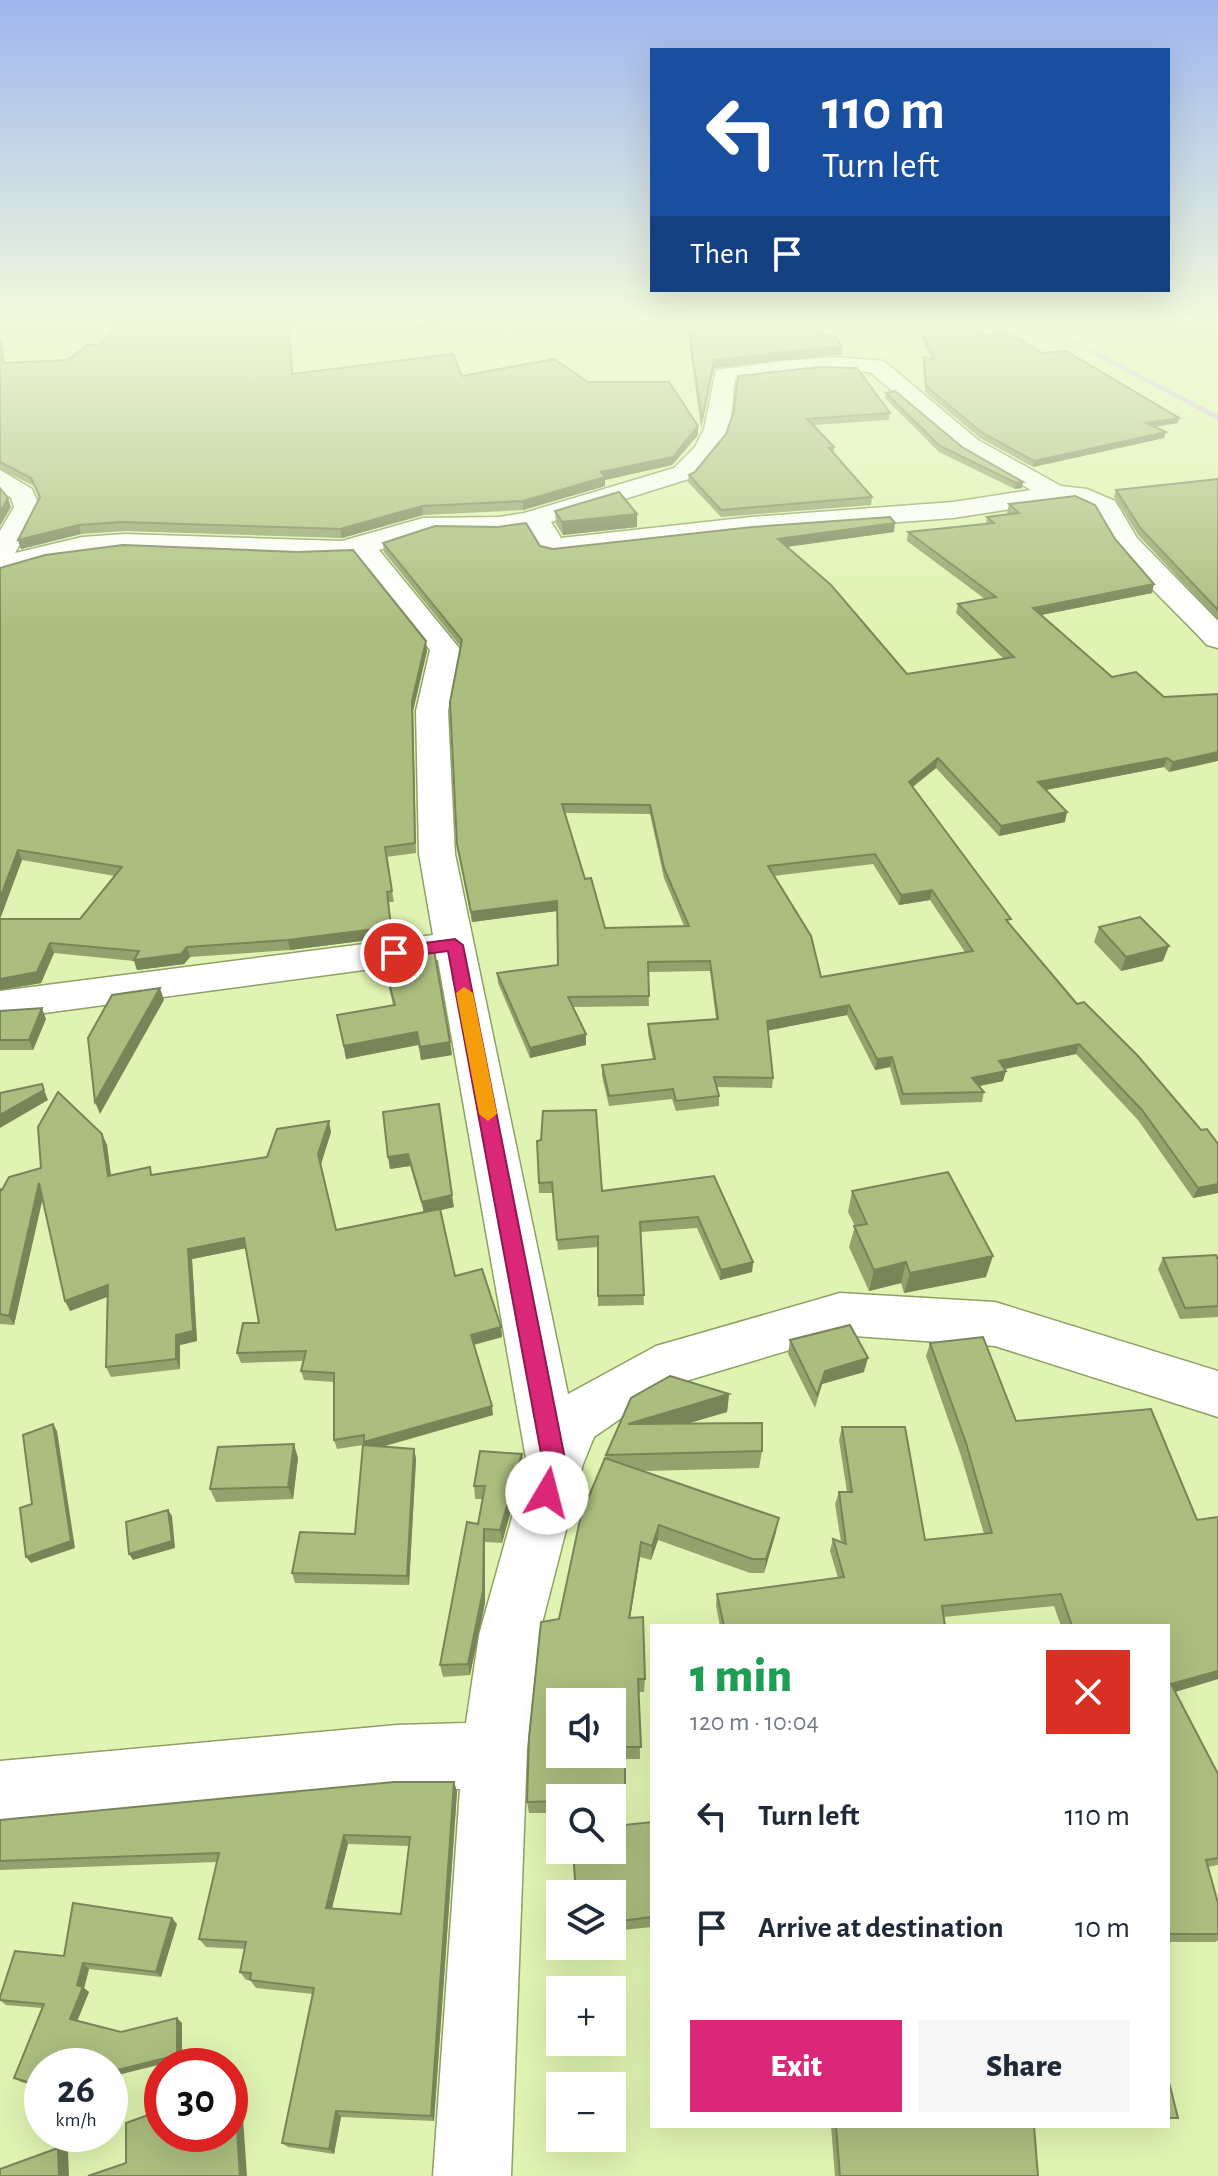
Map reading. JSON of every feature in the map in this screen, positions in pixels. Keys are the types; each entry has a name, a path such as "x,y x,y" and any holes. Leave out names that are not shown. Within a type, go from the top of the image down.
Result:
{"street":[{"path":"0,568 42,550 62,547 363,547 435,524 509,524 683,473 697,462 719,424"},
{"path":"944,424 970,445 1056,494"},
{"path":"0,478 23,494 27,507 0,555"},
{"path":"534,517 553,547 751,525 953,510 1056,494 1078,494 1106,506 1111,522 1142,561 1198,615 1218,639"},
{"path":"363,547 445,649 432,711 437,854 555,1464"},
{"path":"0,1005 455,945"},
{"path":"472,2176 495,1750 509,1635 555,1464 573,1421 614,1393 675,1362 840,1314 995,1324 1218,1394"},
{"path":"0,1794 397,1757 459,1757 495,1750"}],"building":[{"path":"0,424 696,424 698,426 673,457 601,472 605,477 523,501 422,506 340,529 122,522 79,525 18,540 40,497 31,478 0,462"},
{"path":"730,424 811,424 834,447 829,448 872,497 721,510 689,475 695,472 726,434"},
{"path":"917,424 934,424 962,447 1023,482 1016,483 940,446"},
{"path":"971,424 1147,424 1166,432 1034,461"},
{"path":"1218,479 1218,610 1141,529 1116,490"},
{"path":"0,488 8,498 0,512"},
{"path":"619,492 637,514 562,522 555,511"},
{"path":"1075,496 1095,505 1115,539 1154,584 1033,608 1112,677 1136,672 1164,697 1218,694 1218,752 1173,762 1167,758 1038,782 1067,812 1001,826 938,758 909,782 1011,919 1006,920 1077,1004 1084,1002 1138,1056 1201,1130 1207,1129 1218,1144 1218,1184 1198,1188 1142,1110 1079,1044 999,1061 1006,1071 972,1078 984,1092 903,1094 892,1057 877,1059 849,1005 767,1021 773,1078 714,1077 719,1096 676,1101 673,1089 609,1096 602,1065 655,1059 648,1024 718,1019 710,961 648,962 649,996 568,997 586,1034 530,1048 497,973 558,965 557,901 471,912 457,844 450,702 462,640 383,543 435,526 498,527 526,523 540,546 553,549 752,527 890,517 895,523 778,539 831,585 907,674 1014,657 958,604 996,597 908,532 994,523 987,517 1019,513 1009,504","holes":["562,804 650,805 664,868 689,926 605,928 591,878 585,879","875,854 901,895 932,890 973,951 821,977 811,936 768,866"]},
{"path":"123,545 297,552 353,550 426,641 412,701 415,843 385,847 392,891 387,892 391,927 288,940 187,947 181,954 134,960 139,951 50,943 37,972 0,979 0,919 80,919 122,867 18,850 0,898 0,568 45,555"},
{"path":"1140,917 1169,946 1126,957 1099,927"},
{"path":"434,950 450,1042 420,1047 417,1032 344,1046 337,1015 395,1005 382,957"},
{"path":"160,988 95,1102 88,1038 112,995"},
{"path":"42,1008 29,1040 0,1040 0,1011"},
{"path":"42,1084 44,1090 0,1115 0,1093"},
{"path":"58,1092 102,1134 108,1176 150,1167 151,1175 267,1157 277,1129 329,1121 318,1154 336,1230 440,1209 455,1276 482,1269 501,1327 471,1335 492,1406 364,1442 364,1435 334,1440 334,1373 301,1371 306,1351 237,1353 243,1323 259,1323 244,1238 188,1249 193,1331 176,1335 176,1359 106,1367 108,1285 65,1301 39,1183 9,1316 0,1314 0,1189 9,1177 41,1168 38,1127"},
{"path":"439,1104 452,1195 422,1202 408,1154 388,1157 383,1112"},
{"path":"596,1110 602,1191 714,1176 753,1262 721,1270 698,1217 640,1222 644,1295 598,1296 598,1236 557,1240 552,1182 539,1183 537,1141 541,1140 543,1111"},
{"path":"948,1172 993,1256 910,1273 906,1262 874,1270 854,1226 867,1224 852,1191"},
{"path":"1216,1255 1218,1306 1185,1308 1163,1258"},
{"path":"850,1325 868,1358 825,1371 817,1395 790,1340"},
{"path":"983,1337 1016,1421 1151,1409 1197,1520 1218,1517 1218,1671 1171,1684 1218,1774 1218,1858 1206,1860 1218,1903 1218,1934 1170,1934 1170,1624 1071,1624 1061,1594 942,1606 945,1624 724,1624 717,1594 844,1577 833,1539 846,1544 839,1492 852,1492 842,1427 905,1427 925,1540 992,1533 966,1443 930,1343"},
{"path":"670,1376 729,1394 628,1424 762,1423 762,1451 606,1455 631,1398"},
{"path":"53,1424 71,1541 26,1557 20,1508 32,1504 23,1435"},
{"path":"294,1444 288,1487 210,1489 218,1447"},
{"path":"363,1445 414,1449 407,1576 292,1573 300,1532 355,1534"},
{"path":"480,1451 522,1454 500,1530 484,1529 483,1591 468,1664 440,1665 467,1522 478,1524 485,1486 474,1486"},
{"path":"605,1458 779,1518 766,1559 752,1559 659,1525 652,1546 641,1542 629,1618 643,1617 645,1679 638,1679 641,1747 626,1747 626,1688 546,1688 546,1768 625,1768 625,1784 546,1784 546,1801 527,1802 529,1738 541,1622 559,1619 581,1515"},
{"path":"168,1510 172,1541 129,1554 126,1522"},
{"path":"394,1782 454,1782 431,2116 336,2111 329,2149 282,2143 314,1988 250,1980 251,1973 240,1972 246,1942 199,1939 219,1853 0,1861 0,1820","holes":["344,1835 410,1837 401,1914 326,1908"]},
{"path":"650,1822 650,1917 626,1920 626,1880 575,1880 574,1864 626,1864 626,1825"},
{"path":"73,1903 172,1918 156,1972 83,1963 77,1985 83,1987 70,2019 121,2032 177,2018 177,2048 144,2048 144,2063 128,2067 128,2048 26,2048 44,2004 0,2000 15,1951 64,1956"},
{"path":"24,2053 24,2081 14,2078"},
{"path":"1170,2086 1178,2118 1170,2118"},
{"path":"144,2116 144,2152 238,2152 240,2176 88,2176 126,2163 128,2122"},
{"path":"836,2128 1034,2128 1038,2176 840,2176"},
{"path":"47,2152 58,2152 59,2176 0,2176 0,2169"}],"slow traffic":[{"path":"464,993 488,1114"}],"route":[{"path":"394,953 455,945 555,1464 547,1493"}]}
